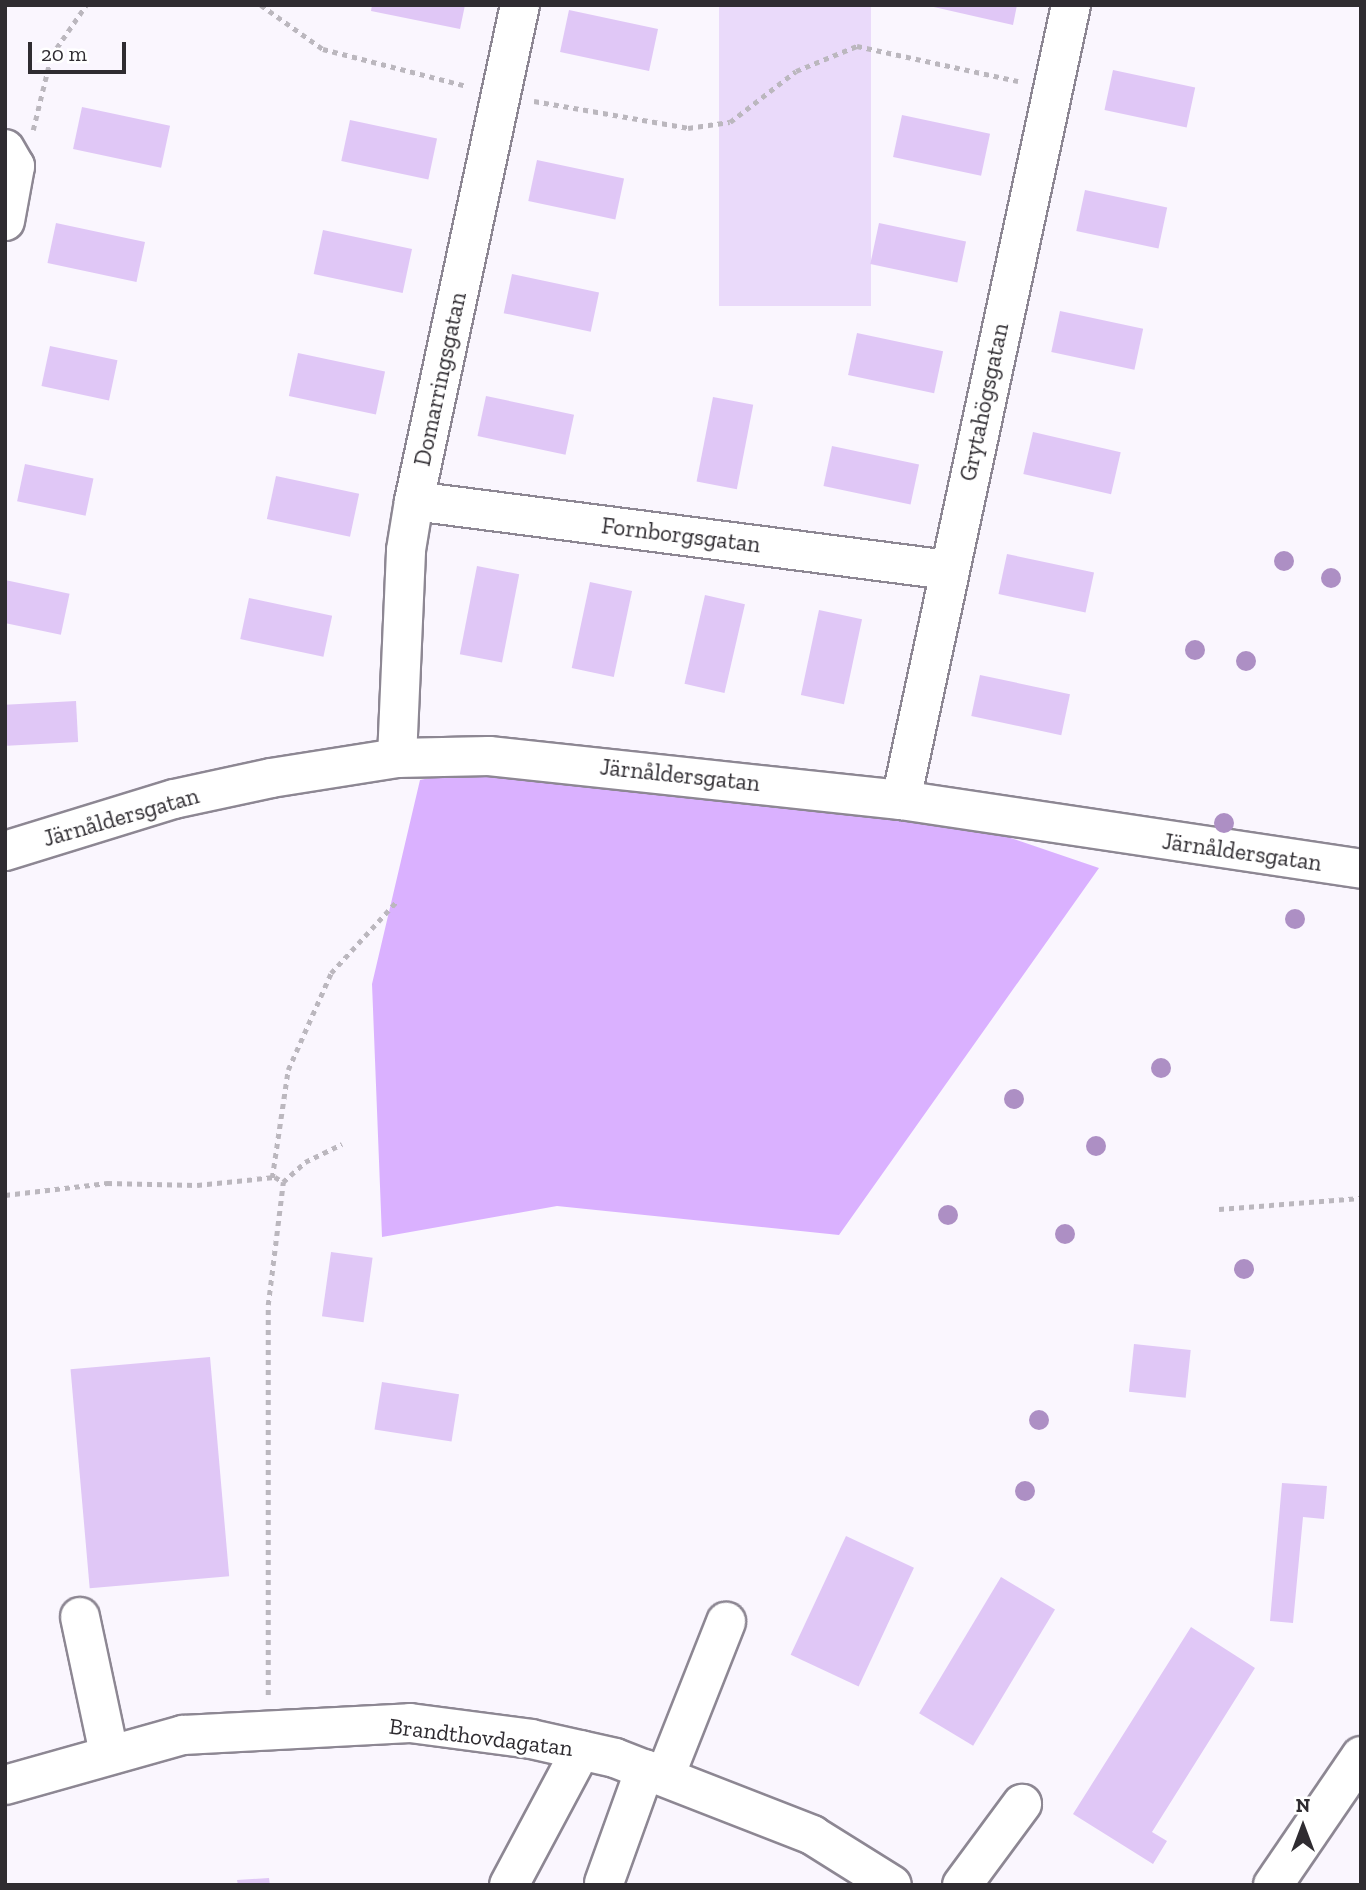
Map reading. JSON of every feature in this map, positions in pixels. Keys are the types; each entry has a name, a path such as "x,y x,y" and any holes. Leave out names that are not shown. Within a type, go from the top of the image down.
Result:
{"street":[{"name":"Domarringsgatan","path":"397,758 406,550 414,501 520,5"},
{"name":"Grytahögsgatan","path":"901,800 948,570 1071,5"},
{"path":"5,221 15,166 16,142"},
{"name":"Fornborgsgatan","path":"414,501 948,570"},
{"name":"Järnåldersgatan","path":"5,851 174,799 397,758 489,756 901,800 1361,869"},
{"path":"80,1617 109,1754"},
{"path":"604,1883 726,1622"},
{"name":"Brandthovdagatan","path":"5,1786 109,1754 183,1735 268,1727 410,1723 581,1750 655,1772 812,1835 892,1885"},
{"path":"509,1885 581,1750"},
{"path":"1273,1885 1361,1756"},
{"path":"962,1885 1022,1804"}],"path":[{"path":"16,142 36,128 51,56 86,5"},
{"path":"261,5 323,49 501,95 688,128 730,122 796,71 857,46 1053,89"},
{"path":"272,1178 288,1070 331,973 397,901"},
{"path":"268,1727 268,1305 283,1182 305,1162 342,1144"},
{"path":"5,1195 107,1184 198,1185 272,1178 283,1182"},
{"path":"1219,1209 1361,1198"}],"shaded area":[{"path":"719,5 871,5 871,306 719,306"},
{"path":"502,763 902,801 1099,868 839,1235 557,1206 382,1237 372,984 420,780"}],"building":[{"path":"372,5 465,5 460,29 371,11"},
{"path":"925,5 1017,5 1013,25"},
{"path":"569,10 658,29 649,71 560,52"},
{"path":"1113,70 1195,87 1187,128 1104,110"},
{"path":"82,107 170,126 161,168 73,149"},
{"path":"902,115 990,134 981,176 893,157"},
{"path":"350,120 437,139 428,180 341,161"},
{"path":"537,160 624,179 615,220 528,201"},
{"path":"1085,190 1167,207 1158,249 1076,231"},
{"path":"56,223 145,242 136,282 47,263"},
{"path":"879,223 966,242 957,283 870,264"},
{"path":"323,230 412,249 403,293 314,274"},
{"path":"512,274 599,293 591,332 504,313"},
{"path":"1060,311 1143,329 1134,370 1051,352"},
{"path":"857,333 943,351 934,393 848,375"},
{"path":"50,346 117,360 109,400 41,386"},
{"path":"298,353 385,372 376,415 289,396"},
{"path":"486,396 574,415 566,455 477,436"},
{"path":"713,397 753,405 737,489 697,481"},
{"path":"1033,432 1121,452 1111,494 1023,474"},
{"path":"832,446 919,465 911,505 823,486"},
{"path":"25,464 93,479 86,516 17,501"},
{"path":"276,476 359,494 350,537 267,519"},
{"path":"1007,554 1094,573 1086,613 998,594"},
{"path":"477,566 519,574 502,663 460,654"},
{"path":"5,580 70,594 61,635 5,623"},
{"path":"590,582 632,591 614,677 572,668"},
{"path":"705,595 745,604 724,693 685,684"},
{"path":"249,598 332,616 323,657 240,639"},
{"path":"819,610 862,619 844,704 801,695"},
{"path":"980,675 1070,694 1061,735 971,716"},
{"path":"76,701 78,742 7,746 5,705"},
{"path":"331,1252 373,1258 364,1322 322,1316"},
{"path":"1134,1344 1191,1350 1186,1398 1129,1392"},
{"path":"210,1357 229,1576 90,1588 71,1369"},
{"path":"382,1382 459,1394 452,1442 374,1429"},
{"path":"1282,1483 1327,1486 1324,1519 1303,1517 1293,1623 1270,1621"},
{"path":"846,1536 914,1568 859,1686 791,1655"},
{"path":"1001,1577 1055,1609 973,1746 919,1713"},
{"path":"1191,1627 1255,1668 1152,1832 1167,1841 1153,1864 1073,1814"},
{"path":"269,1878 270,1885 238,1885 237,1880"}]}
